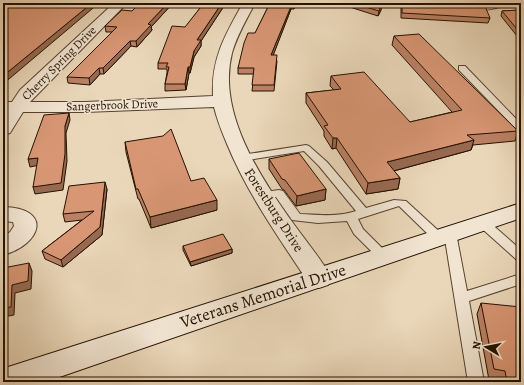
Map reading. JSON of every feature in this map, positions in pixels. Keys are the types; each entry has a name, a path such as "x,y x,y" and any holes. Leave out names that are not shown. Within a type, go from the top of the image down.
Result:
{"street":[{"name":"Cherry Spring Drive","path":"3,129 10,107 26,94 121,3"},
{"name":"Forestburg Drive","path":"249,3 227,46 221,82 222,101 230,129 242,158 262,195 319,278"},
{"path":"422,3 479,6 491,6 499,3"},
{"name":"Sangerbrook Drive","path":"10,107 85,107 222,101"},
{"name":"Veterans Memorial Drive","path":"6,382 521,210"},
{"path":"3,214 14,214 21,217 25,221 26,226 24,233 18,239 3,247"}],"lane":[{"path":"462,68 521,130"},
{"path":"242,158 306,148 327,169 364,213"},
{"path":"262,195 279,193 296,217 318,219 351,217 402,203 444,235 461,298 476,382"},
{"path":"351,217 358,231 383,256"},
{"path":"483,222 521,257"},
{"path":"461,298 521,279"}],"building":[{"path":"3,3 92,3 3,76"},
{"path":"140,3 168,3 148,24 151,25 136,41 130,41 103,68 99,68 89,78 67,77 117,27 105,26 122,10 132,11"},
{"path":"204,3 222,3 197,40 201,40 194,51 190,67 188,67 185,84 165,84 169,67 166,67 168,63 158,63 172,26 185,27"},
{"path":"270,3 294,4 292,4 271,55 277,55 274,85 252,85 254,68 238,68 248,33 255,33"},
{"path":"353,3 378,3 381,5 379,11"},
{"path":"402,3 467,7 485,6 490,18 402,13"},
{"path":"521,10 521,34 502,11"},
{"path":"419,34 518,131 467,135 474,140 387,162 400,178 368,183 337,138 333,138 324,126 328,125 306,93 341,89 331,76 364,72 410,122 462,110 394,36"},
{"path":"69,113 65,126 65,154 61,183 33,187 38,158 28,159 44,115"},
{"path":"171,129 191,181 204,178 217,200 150,217 138,189 136,189 125,142 163,136"},
{"path":"299,153 326,189 297,196 285,180 282,179 269,159"},
{"path":"105,182 100,227 61,260 42,251 94,211 63,214 69,186"},
{"path":"223,234 232,249 190,262 183,246"},
{"path":"29,263 28,281 12,285 11,307 3,308 3,268"},
{"path":"481,303 521,307 521,382 507,382 505,371 494,369"}]}
